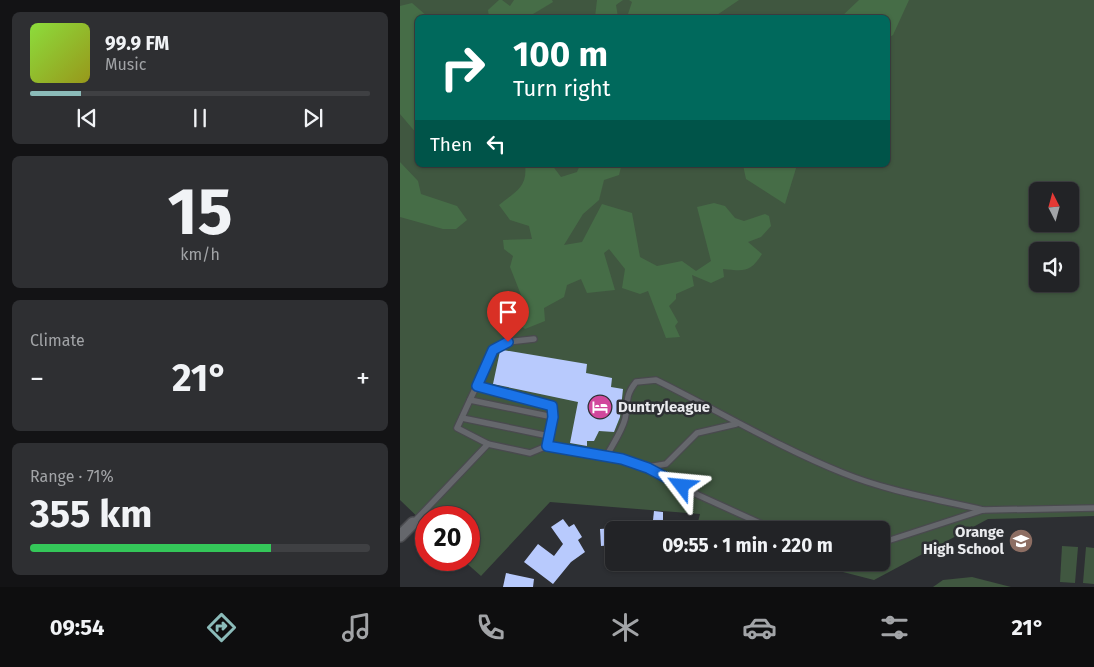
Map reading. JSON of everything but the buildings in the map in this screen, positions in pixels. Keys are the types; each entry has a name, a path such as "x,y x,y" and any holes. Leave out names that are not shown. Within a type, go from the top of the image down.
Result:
{"street":[{"path":"400,536 413,523"}],"lane":[{"path":"534,339 508,342 493,350 457,428 488,444 530,453 547,446 607,455 648,468 698,495 755,521"},
{"path":"607,455 624,421 626,396 636,382 656,380 739,424 844,474 878,485 983,510 1094,508"},
{"path":"477,386 552,406 553,417 547,446"},
{"path":"470,400 553,417"},
{"path":"462,418 549,436"},
{"path":"648,468 666,464 697,433 739,424"},
{"path":"413,523 488,444"},
{"path":"890,540 983,510"}],"green space":[{"path":"400,0 1094,0 1094,516 988,519 874,580 839,571 890,571 890,521 698,521 700,514 550,502 481,576 475,571 480,571 480,506 415,506 415,514 400,500"},
{"path":"499,0 510,6 514,0 552,0 553,2 531,15 489,15 488,10"},
{"path":"597,0 623,0 616,5 618,15 595,15"},
{"path":"629,0 739,0 717,15 628,15 632,2"},
{"path":"859,0 909,0 893,35 890,37 890,15 843,15"},
{"path":"412,3 426,15 415,15 415,132 400,114 400,6"},
{"path":"400,162 418,181 421,194 457,206 467,220 456,229 443,229 400,217"},
{"path":"525,167 554,167 561,177 577,172 579,167 621,167 619,175 604,180 599,200 583,214 564,245 582,242 602,204 632,213 640,257 657,266 682,261 696,271 711,261 697,207 714,203 725,206 735,218 744,221 765,214 769,216 771,226 761,237 748,242 762,254 750,268 741,270 723,269 724,277 711,283 692,275 694,286 676,294 676,299 669,306 678,322 675,326 680,337 666,338 648,291 640,294 622,288 625,269 609,249 604,253 615,290 587,293 581,279 567,285 564,297 544,308 545,321 525,329 517,322 523,300 510,267 513,256 504,249 503,240 532,239 529,226 510,220 499,205 519,188 525,173"},
{"path":"743,167 796,167 785,204 746,179"},
{"path":"1062,546 1078,547 1075,583 1060,582"},
{"path":"1086,547 1094,548 1094,584 1083,583"},
{"path":"972,577 1011,587 933,587 943,580"}],"place":[{"name":"Duntryleague","path":"600,407"},
{"name":"Orange High School","path":"1021,541"}],"route":[{"path":"508,342 493,350 477,386 552,406 554,410 547,446 622,459 648,468 682,486"}]}
